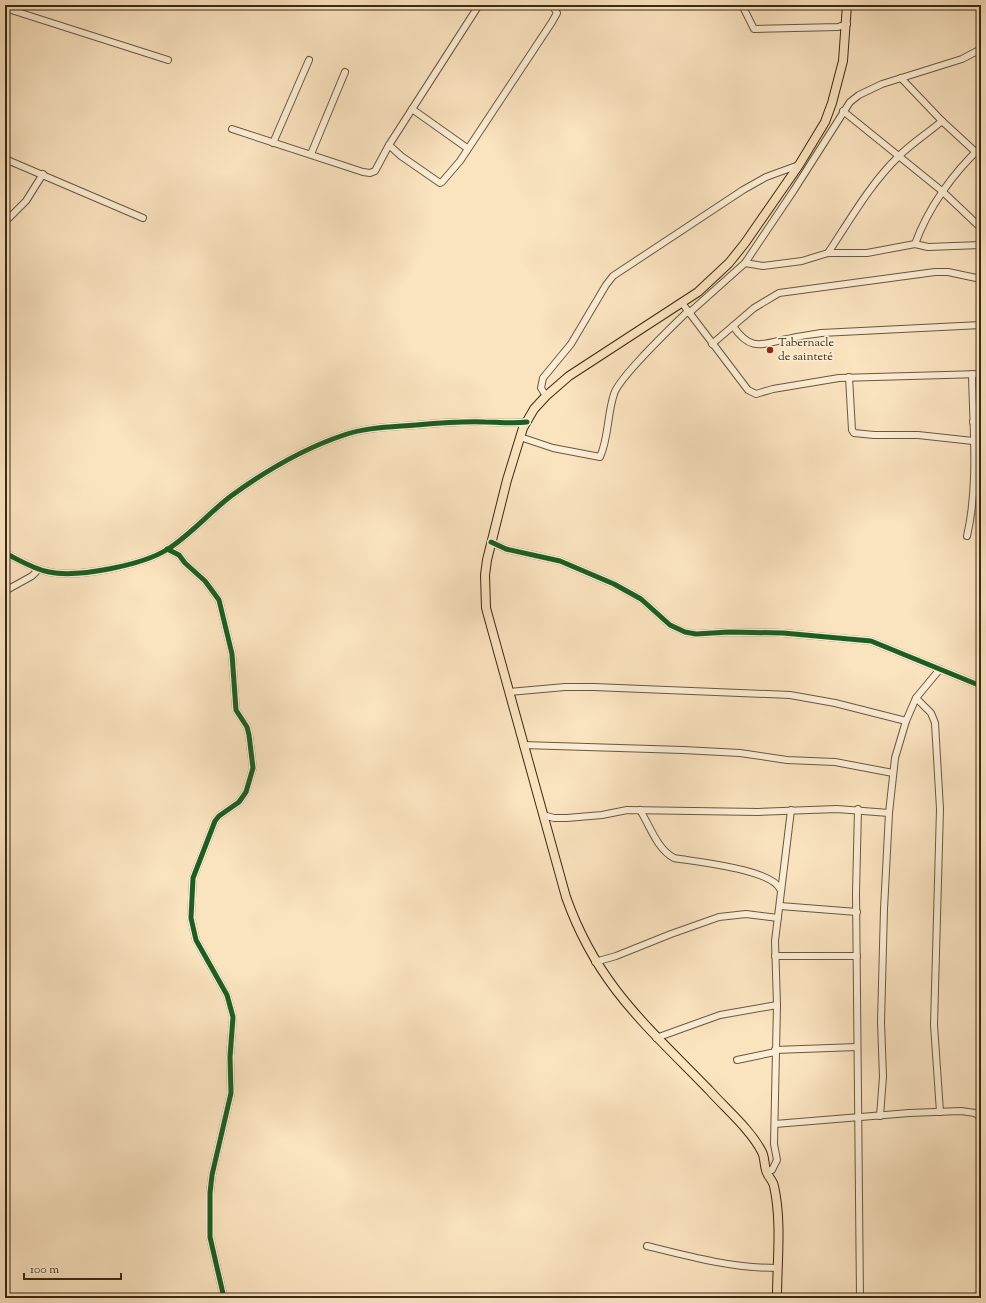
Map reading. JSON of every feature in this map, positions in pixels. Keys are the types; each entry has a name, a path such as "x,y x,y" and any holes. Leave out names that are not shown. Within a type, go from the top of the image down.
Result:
{"main road":[{"path":"777,1298 778,1206 774,1184 766,1171 763,1153 746,1130 656,1038 619,996 595,962 580,934 568,904 486,608 485,575 491,542 507,480 520,437 534,409 546,396 570,376 682,303 714,278 729,263 799,165 825,122 844,61 847,5"}],"street":[{"path":"232,129 370,173 375,171 389,145 479,5"},
{"path":"389,145 401,156 440,183 453,170 552,22 557,13 552,5"},
{"path":"742,5 754,29 838,27 847,24"},
{"path":"5,8 168,60"},
{"path":"520,437 553,448 600,456 606,441 612,402 616,388 628,373 688,312 745,263 850,102 859,95 882,84 969,56 981,49"},
{"path":"273,143 308,60"},
{"path":"311,154 345,72"},
{"path":"901,78 942,121 981,158"},
{"path":"412,109 467,148"},
{"path":"843,111 942,191 981,228"},
{"path":"828,253 864,199 899,156 942,121"},
{"path":"915,244 920,230 942,191 981,147"},
{"path":"5,159 143,218"},
{"path":"546,396 542,388 543,378 571,344 606,285 613,276 760,180 781,170 799,165"},
{"path":"5,222 26,201 43,174"},
{"path":"786,184 794,190"},
{"path":"745,263 763,266 802,261 828,253 867,253 915,244 928,247 981,245"},
{"path":"712,344 754,308 779,293 935,272 948,272 981,279"},
{"path":"682,303 748,390 756,394 800,384 849,377 981,374"},
{"path":"733,326 742,338 748,342 761,346 796,337 821,333 981,325"},
{"path":"967,536 970,525 974,466 972,374"},
{"path":"849,377 852,430 854,433 874,435 918,435 973,441"},
{"path":"973,422 981,421"},
{"path":"5,552 38,570 69,574 123,566 151,558 167,549 231,496 257,478 297,456 344,435 361,430 431,424 485,422 513,424 527,422"},
{"path":"974,466 981,465"},
{"path":"178,541 179,555"},
{"path":"491,542 506,549 556,559 614,584 641,599 670,625 685,632 696,634 737,632 783,633 871,641 898,654 981,686"},
{"path":"167,549 179,555 185,563 205,581 220,600 232,654 236,710 247,728 253,768 244,797 233,807 218,816 215,821 193,878 191,918 193,932 227,995 233,1017 230,1056 231,1093 212,1175 210,1193 210,1237 224,1298"},
{"path":"5,591 36,574 38,570"},
{"path":"880,1116 883,1077 881,1003 889,813 895,758 906,720 916,698 940,669"},
{"path":"509,692 565,687 594,687 790,695 835,703 906,720"},
{"path":"916,698 932,713 935,723 940,809 934,1025 940,1112"},
{"path":"523,745 740,753 787,760 835,762 893,773"},
{"path":"543,815 554,818 567,818 602,815 627,810 684,812 858,809 889,813"},
{"path":"858,809 857,1047 860,1298"},
{"path":"640,810 652,832 669,855 674,858 715,863 743,870 772,881 778,885 780,889"},
{"path":"766,1171 772,1170 777,1160 774,1144 777,1005 775,956 780,906 780,889 791,810"},
{"path":"780,906 857,912"},
{"path":"595,962 616,956 719,917 746,914 778,918"},
{"path":"775,956 857,956"},
{"path":"656,1038 720,1016 777,1005"},
{"path":"737,1060 775,1052 776,1050 857,1047"},
{"path":"775,1124 940,1112 972,1112 981,1118"},
{"path":"647,1246 708,1262 750,1268 777,1268"}],"cycle path":[{"path":"5,553 37,569 49,572 93,572 127,565 157,555 168,549 231,496 257,478 329,440 353,432 389,427 468,422 527,422"},
{"path":"491,542 506,549 560,561 614,584 641,599 670,625 685,632 696,634 729,632 783,633 871,641 981,686"},
{"path":"167,549 179,555 185,563 205,581 219,600 232,654 236,710 247,727 253,768 246,792 239,802 219,816 215,821 193,878 191,918 196,940 227,995 233,1017 230,1057 231,1093 212,1175 210,1193 210,1237 224,1298"}],"place":[{"name":"Tabernacle de sainteté","path":"770,350"}]}
